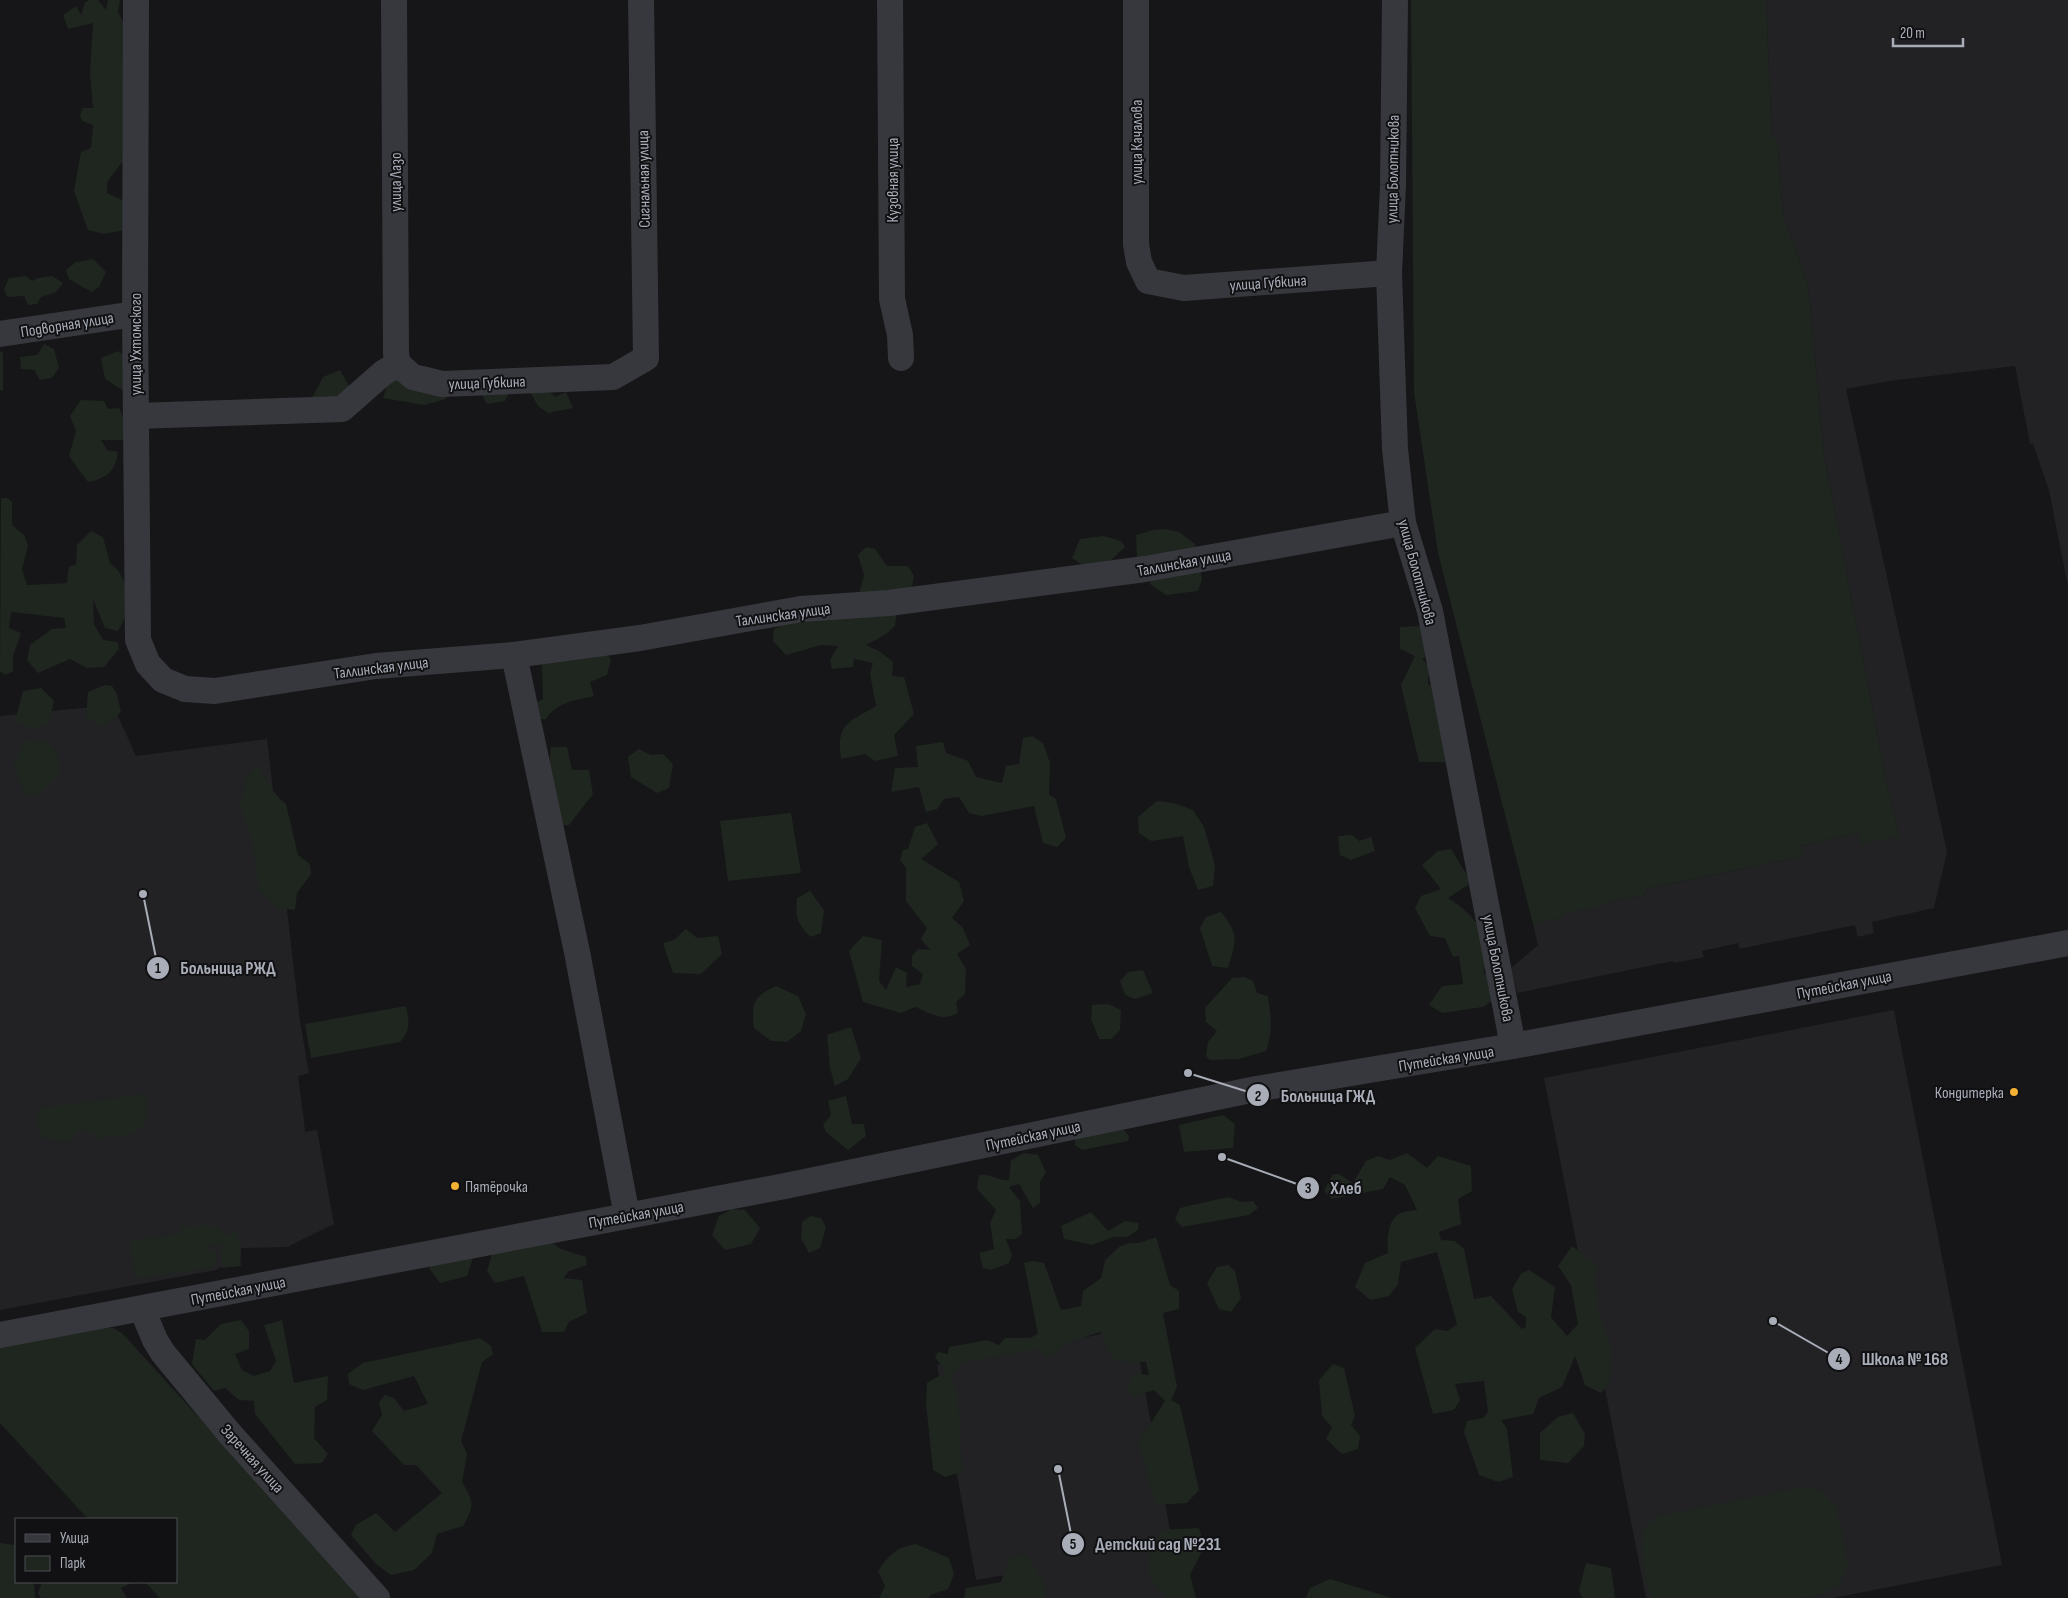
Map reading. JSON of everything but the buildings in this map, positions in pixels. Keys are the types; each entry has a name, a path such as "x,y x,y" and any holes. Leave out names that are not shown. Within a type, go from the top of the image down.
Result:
{"street":[{"name":"улица Ухтомского","path":"136,0 135,314 138,640 148,664 163,680"},
{"name":"улица Лазо","path":"394,0 396,353 398,364"},
{"name":"Сигнальная улица","path":"641,0 646,358"},
{"name":"Кузовная улица","path":"890,0 892,300 900,335 901,358"},
{"name":"улица Качалова","path":"1136,0 1136,244 1139,262 1148,281"},
{"name":"улица Болотникова","path":"1395,0 1393,184 1389,273 1395,450 1403,524 1430,611 1514,1046"},
{"name":"улица Губкина","path":"1148,281 1184,288 1389,273"},
{"name":"Подворная улица","path":"0,334 135,314"},
{"name":"улица Губкина","path":"398,364 413,377 442,384 613,377 646,358"},
{"path":"136,416 342,409 383,374 398,364"},
{"name":"Таллинская улица","path":"163,680 185,689 215,691 376,666 514,655 640,638 801,609 889,603 1145,569 1403,524"},
{"path":"514,655 577,952 627,1216"},
{"name":"Путейская улица","path":"0,1335 794,1184 1256,1089 1514,1046 2068,943"},
{"name":"Заречная улица","path":"142,1309 155,1340 163,1353 230,1434 377,1598"}],"shaded area":[{"path":"1766,0 2068,0 2068,587 2049,490 2033,444 2030,444 2015,366 1889,381 1846,389 1947,852 1934,908 1872,922 1874,933 1858,937 1855,925 1739,949 1738,943 1702,951 1704,957 1674,963 1673,961 1517,993 1511,968 1538,945 1533,924 1562,918 1562,914 1604,905 1603,902 1647,895 1646,889 1803,856 1801,846 1859,833 1861,843 1899,836 1887,785 1824,455 1808,285 1783,215 1777,139 1772,139"},
{"path":"113,705 136,756 267,739 300,1021 309,1073 298,1076 305,1132 317,1130 334,1224 287,1247 241,1248 241,1256 216,1270 0,1310 0,716"},
{"path":"1894,1010 2002,1565 1833,1598 1646,1598 1544,1078"},
{"path":"1134,1328 1182,1598 1016,1598 1011,1574 976,1580 937,1365"}],"green space":[{"path":"98,0 106,10 108,0 120,0 118,12 131,38 123,161 107,182 107,193 131,204 125,230 104,234 88,230 74,191 81,152 91,148 93,125 82,121 80,115 83,108 93,108 90,74 93,23 68,29 63,15 76,6 81,15 85,2"},
{"path":"1411,0 1766,0 1772,138 1777,139 1783,215 1808,285 1824,455 1887,785 1899,836 1861,844 1859,833 1801,846 1803,856 1646,889 1647,895 1604,902 1604,906 1562,914 1563,918 1533,924 1438,553 1414,392"},
{"path":"93,259 106,272 99,287 92,292 69,279 66,270 76,262"},
{"path":"26,276 32,281 52,276 63,283 56,292 41,297 37,304 28,305 24,296 7,297 4,289 9,278"},
{"path":"44,344 54,349 59,368 52,378 40,380 34,370 21,369 20,357 37,355"},
{"path":"0,351 3,353 3,390 0,390"},
{"path":"118,351 135,364 127,393 105,379 101,358"},
{"path":"340,370 357,400 312,398 323,377"},
{"path":"405,378 446,387 446,399 424,405 383,398 388,382"},
{"path":"511,389 505,401 487,404 480,392"},
{"path":"529,390 548,390 555,397 566,392 573,408 548,413 538,406"},
{"path":"81,400 104,401 108,409 119,408 128,427 124,440 101,440 107,450 118,452 117,459 109,473 88,482 69,456 76,431 70,416"},
{"path":"1,498 7,498 12,502 12,525 24,535 28,546 22,569 27,585 67,583 69,566 76,565 77,545 91,531 103,537 110,563 118,570 134,601 118,631 105,628 93,599 94,624 103,640 118,642 119,649 104,667 87,668 70,659 38,673 27,660 30,645 52,629 66,628 64,618 11,612 9,628 21,633 13,656 13,671 5,675 0,671"},
{"path":"1165,529 1179,532 1195,544 1202,579 1198,591 1166,595 1150,584 1151,576 1164,561 1137,557 1136,535"},
{"path":"1103,536 1121,541 1125,547 1111,560 1085,567 1072,558 1080,539"},
{"path":"866,547 875,549 887,566 908,566 914,576 911,591 897,608 895,626 886,634 866,645 879,651 893,662 892,676 904,677 914,714 894,735 898,756 875,761 865,754 841,759 840,747 840,738 846,725 876,706 870,674 873,663 854,659 853,667 832,669 830,660 838,646 821,645 786,655 773,641 774,629 859,593 864,575 858,555"},
{"path":"1418,626 1430,631 1429,655 1422,659 1429,666 1428,684 1438,689 1451,750 1445,762 1419,762 1401,685 1415,656 1400,649 1400,627"},
{"path":"607,652 611,660 607,675 590,682 594,696 561,705 550,713 546,719 532,719 529,706 543,699 542,663"},
{"path":"105,685 112,686 117,694 121,712 102,727 86,717 88,692"},
{"path":"41,688 54,701 48,725 30,728 15,721 23,691"},
{"path":"1032,736 1043,743 1050,763 1049,795 1056,799 1066,838 1057,847 1043,843 1034,806 982,816 969,813 959,797 944,799 937,809 926,812 919,787 891,792 895,768 918,767 916,746 943,742 946,753 968,761 976,777 1002,783 1006,766 1019,764 1023,738"},
{"path":"25,740 48,742 58,756 58,776 39,794 25,795 14,763"},
{"path":"551,747 567,747 572,770 589,770 593,794 569,825 546,827 544,814"},
{"path":"639,749 651,755 663,754 673,764 669,788 657,793 631,777 628,757"},
{"path":"258,764 274,792 286,804 298,855 310,864 311,874 297,893 295,910 278,908 259,892 253,845 240,805 247,776"},
{"path":"1157,801 1174,803 1193,810 1204,827 1215,865 1213,886 1198,890 1189,867 1183,836 1151,841 1139,833 1138,817"},
{"path":"791,813 801,873 728,881 720,821"},
{"path":"927,823 938,844 921,859 959,882 964,901 952,918 963,928 970,945 957,954 966,969 965,994 956,1002 958,1013 946,1017 936,1016 915,1007 901,1013 863,1002 849,951 863,936 882,940 879,981 886,990 896,967 907,973 906,987 920,984 923,974 912,966 912,956 918,949 930,950 921,939 927,928 906,901 906,868 900,860 903,850 908,849 915,827"},
{"path":"1352,835 1359,841 1371,837 1375,851 1351,860 1340,855 1338,836"},
{"path":"1451,849 1470,880 1468,885 1448,898 1466,911 1480,929 1488,950 1483,972 1496,982 1497,997 1483,1007 1442,1013 1429,1005 1442,986 1463,984 1459,956 1453,957 1445,938 1430,936 1415,908 1421,896 1441,889 1422,865 1438,851"},
{"path":"810,891 824,910 821,933 810,937 802,927 796,910 797,898"},
{"path":"1221,912 1231,927 1235,938 1228,968 1212,966 1200,928 1206,917"},
{"path":"686,929 697,938 718,936 722,954 701,974 673,973 663,943 674,940"},
{"path":"1143,970 1153,993 1135,999 1125,995 1120,981 1128,972"},
{"path":"1245,977 1253,981 1257,993 1268,996 1271,1024 1266,1051 1239,1059 1210,1060 1206,1056 1208,1042 1217,1031 1206,1022 1205,1008 1232,978"},
{"path":"776,986 798,996 806,1014 801,1031 787,1042 771,1041 754,1028 753,1012 755,1002 762,994"},
{"path":"1108,1004 1121,1010 1120,1030 1111,1039 1099,1039 1091,1019 1092,1005"},
{"path":"406,1006 408,1029 400,1042 311,1058 305,1024"},
{"path":"851,1027 861,1058 848,1079 835,1086 830,1068 827,1035"},
{"path":"145,1094 147,1121 133,1134 99,1138 81,1129 67,1142 44,1138 38,1127 39,1108"},
{"path":"846,1096 852,1124 864,1124 866,1136 848,1150 826,1132 823,1125 831,1115 828,1101"},
{"path":"1223,1115 1235,1124 1233,1148 1184,1152 1179,1125"},
{"path":"1118,1124 1129,1136 1128,1141 1082,1150 1075,1145 1076,1133"},
{"path":"1024,1153 1038,1155 1046,1172 1040,1182 1040,1203 1033,1208 1019,1184 1009,1187 1020,1201 1022,1234 1015,1239 1006,1239 1012,1255 1009,1263 991,1270 983,1268 979,1253 994,1249 990,1223 996,1210 977,1189 979,1175 1009,1180 1011,1160"},
{"path":"1407,1153 1427,1168 1438,1156 1471,1166 1472,1191 1458,1199 1461,1224 1439,1232 1441,1240 1455,1241 1464,1249 1474,1299 1491,1296 1522,1329 1526,1327 1526,1317 1518,1312 1512,1289 1521,1274 1529,1270 1555,1287 1551,1317 1567,1336 1578,1324 1571,1285 1558,1266 1572,1246 1598,1265 1595,1278 1598,1308 1612,1348 1609,1384 1601,1393 1585,1385 1575,1356 1562,1387 1539,1398 1533,1414 1501,1420 1507,1429 1513,1477 1498,1482 1479,1475 1464,1432 1467,1421 1483,1418 1488,1412 1484,1381 1455,1384 1460,1400 1454,1410 1433,1414 1415,1348 1435,1329 1448,1331 1457,1324 1437,1252 1401,1262 1398,1284 1389,1296 1370,1300 1355,1287 1365,1263 1388,1253 1390,1225 1396,1216 1407,1211 1417,1210 1405,1185 1390,1177 1383,1189 1332,1199 1324,1191 1333,1174 1339,1174 1353,1183 1366,1161 1378,1156 1390,1160"},
{"path":"1228,1197 1242,1202 1253,1201 1258,1208 1249,1215 1182,1227 1175,1219 1180,1208"},
{"path":"732,1209 745,1210 760,1228 751,1244 725,1250 712,1235 719,1216"},
{"path":"1091,1212 1108,1231 1125,1221 1139,1223 1138,1230 1127,1237 1113,1237 1092,1245 1064,1239 1061,1226"},
{"path":"811,1216 821,1218 826,1227 820,1248 809,1253 801,1238 802,1222"},
{"path":"217,1226 224,1236 238,1230 241,1266 222,1268 222,1242 198,1249 214,1249 217,1258 212,1268 135,1278 130,1244 134,1240 180,1234 182,1227"},
{"path":"1156,1237 1170,1285 1179,1291 1179,1309 1163,1313 1177,1387 1171,1400 1180,1405 1199,1490 1187,1503 1156,1505 1138,1443 1165,1401 1154,1390 1132,1397 1128,1385 1133,1374 1149,1375 1146,1362 1114,1361 1100,1332 1067,1343 1047,1357 1038,1349 963,1362 951,1377 958,1393 962,1472 945,1477 933,1470 926,1403 927,1383 946,1372 935,1357 938,1352 948,1354 949,1347 987,1340 999,1345 1005,1338 1030,1338 1038,1334 1024,1263 1033,1261 1044,1263 1061,1310 1081,1306 1083,1291 1101,1278 1105,1260 1119,1247"},
{"path":"545,1238 561,1249 586,1257 587,1265 569,1271 564,1278 582,1280 587,1313 569,1322 564,1332 542,1332 524,1276 495,1283 487,1271 493,1251"},
{"path":"440,1255 473,1258 467,1276 440,1283 429,1268"},
{"path":"1228,1265 1235,1271 1241,1298 1231,1312 1219,1309 1207,1283 1217,1267"},
{"path":"241,1320 249,1331 249,1349 235,1354 242,1370 254,1376 270,1371 276,1361 264,1325 282,1320 294,1383 328,1376 327,1400 315,1407 314,1438 328,1454 322,1463 295,1464 255,1414 254,1401 239,1400 225,1388 214,1391 192,1364 196,1339 205,1340 221,1324"},
{"path":"101,1328 113,1328 122,1333 364,1598 160,1598 146,1583 178,1583 178,1518 87,1518 0,1423 0,1348"},
{"path":"480,1338 491,1346 493,1354 482,1362 461,1441 467,1454 462,1482 471,1500 470,1513 463,1526 437,1534 432,1553 414,1570 391,1575 376,1564 351,1535 356,1525 376,1513 395,1532 442,1493 416,1465 404,1465 372,1431 382,1415 379,1402 385,1395 394,1398 404,1411 428,1404 414,1376 363,1390 349,1384 348,1374 363,1363"},
{"path":"1333,1364 1344,1368 1355,1416 1351,1425 1360,1436 1358,1449 1342,1454 1326,1439 1332,1427 1322,1416 1319,1380"},
{"path":"1573,1413 1585,1434 1584,1446 1568,1463 1540,1460 1540,1433 1558,1417"},
{"path":"1805,1487 1815,1489 1823,1494 1837,1508 1848,1565 1840,1582 1831,1589 1823,1594 1800,1598 1651,1598 1642,1562 1641,1543 1646,1527 1658,1516"},
{"path":"1199,1528 1204,1547 1190,1575 1196,1598 1166,1598 1152,1579 1149,1567 1151,1554 1161,1530"},
{"path":"0,1543 15,1545 15,1583 34,1583 35,1598 0,1598"},
{"path":"916,1544 949,1558 954,1574 948,1589 930,1595 929,1598 879,1598 885,1586 878,1571 886,1560 898,1550"},
{"path":"1026,1553 1042,1580 1047,1598 964,1598 966,1588 1001,1582 1010,1559"},
{"path":"1586,1563 1611,1568 1615,1598 1582,1598 1579,1590"},
{"path":"1330,1579 1392,1598 1306,1598 1310,1588"},
{"path":"42,1583 132,1583 121,1588 127,1598 41,1598 38,1593"}],"place":[{"name":"Больница РЖД","path":"143,894"},
{"name":"Больница ГЖД","path":"1188,1073"},
{"name":"Кондитерка","path":"2014,1092"},
{"name":"Хлеб","path":"1222,1157"},
{"name":"Пятёрочка","path":"455,1186"},
{"name":"Школа № 168","path":"1773,1321"},
{"name":"Детский сад №231","path":"1058,1469"}]}
